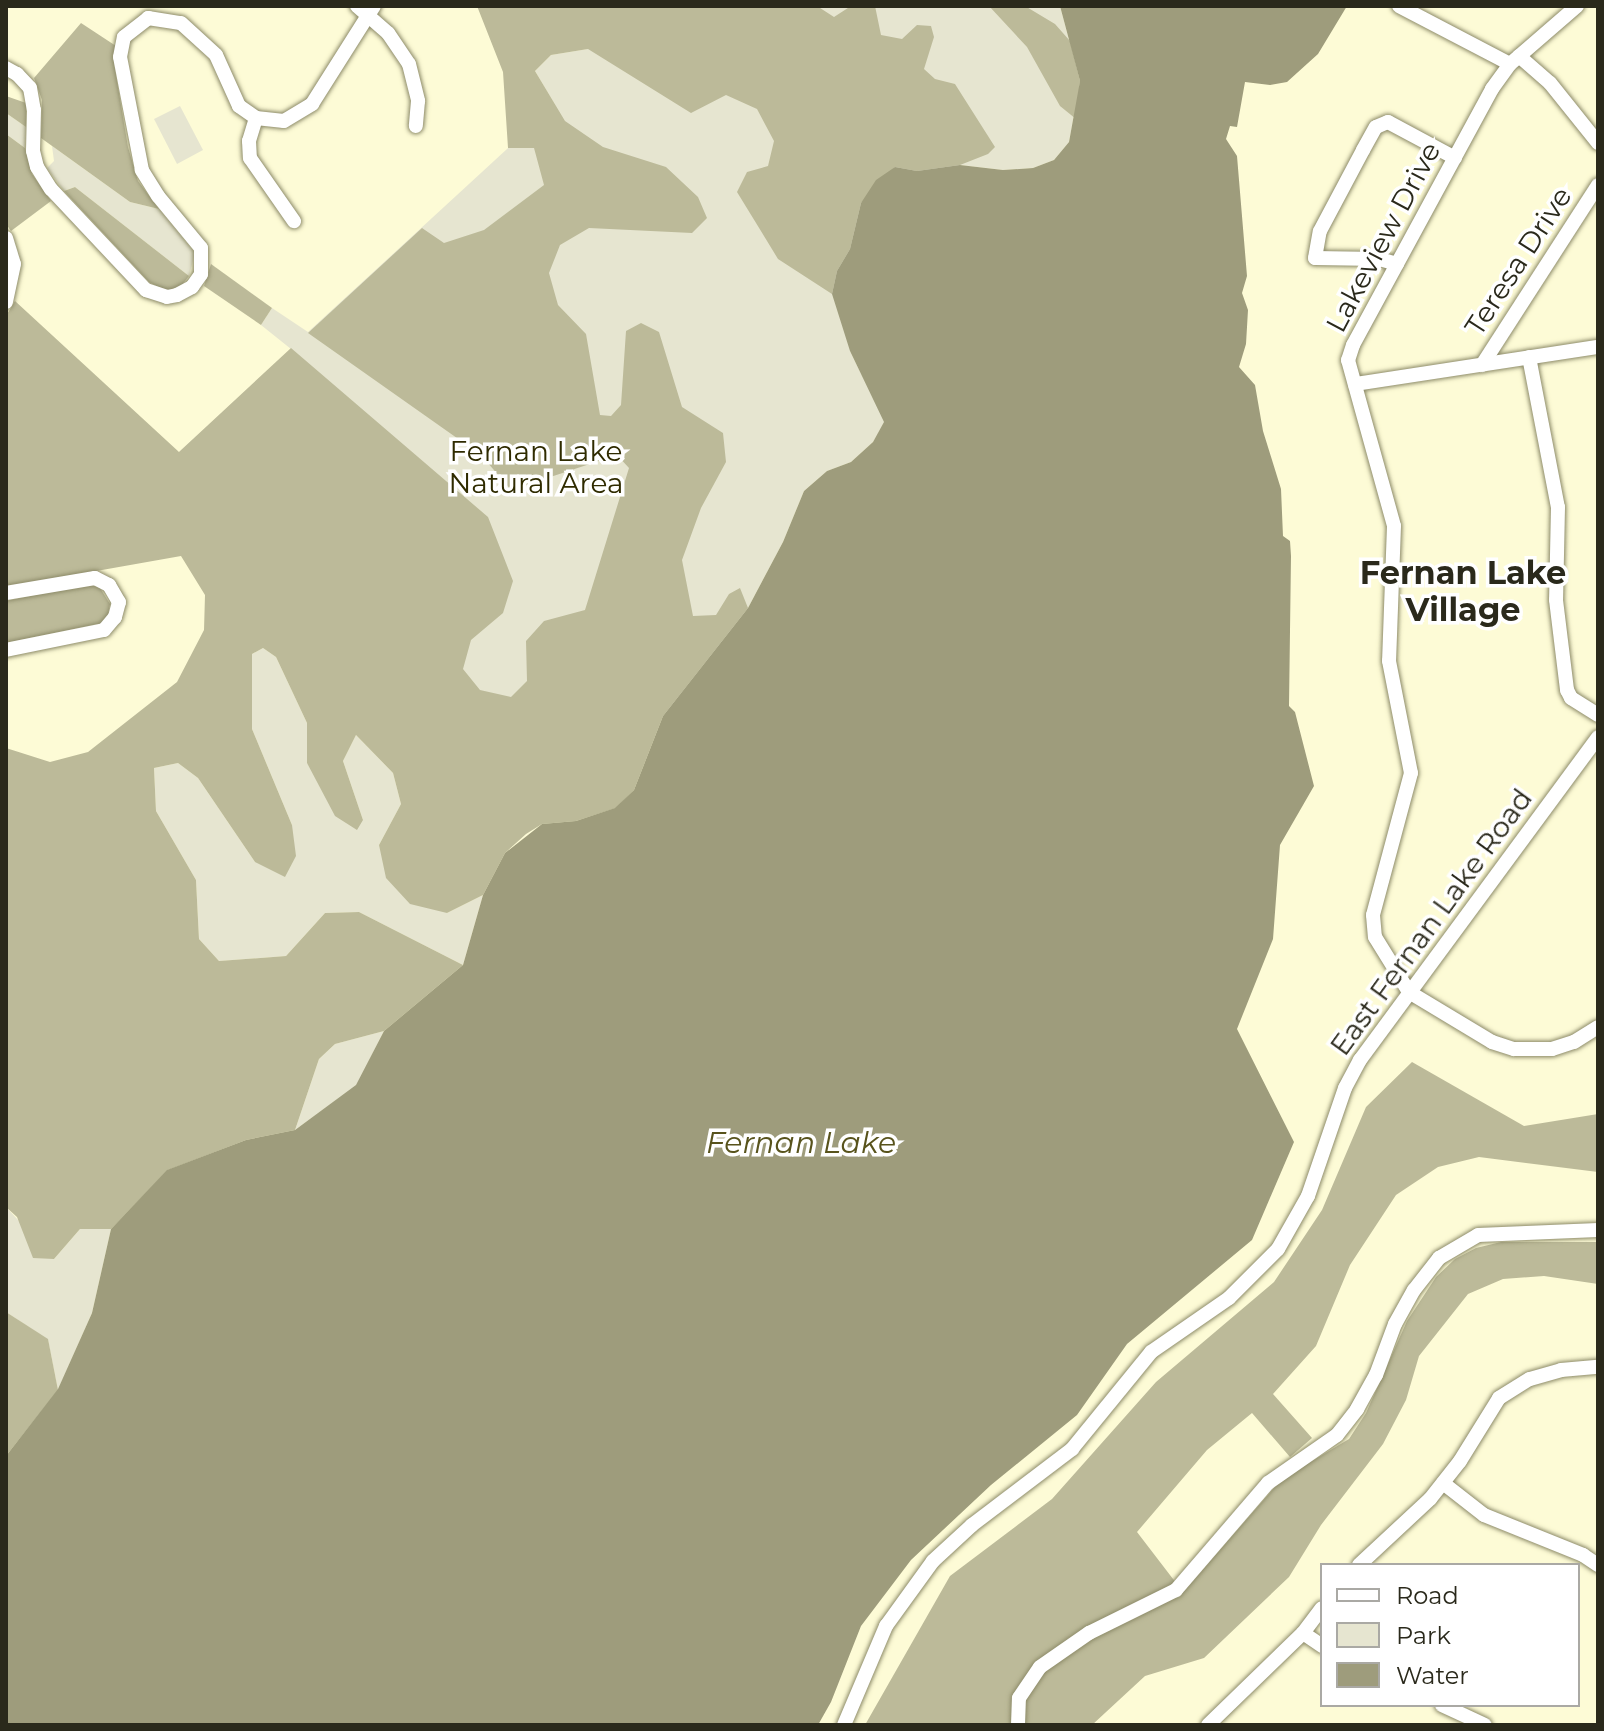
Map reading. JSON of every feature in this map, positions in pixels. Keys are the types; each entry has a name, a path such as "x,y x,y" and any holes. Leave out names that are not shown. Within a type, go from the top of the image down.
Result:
{"street":[{"path":"1399,6 1514,60 1550,83 1598,143"},
{"name":"Lakeview Drive","path":"1409,992 1391,966 1372,924 1411,773 1389,661 1394,526 1348,355 1492,89 1514,60 1577,6"},
{"path":"6,68 17,74 30,88 34,110 33,151 42,177 146,290 167,297 185,292 197,282 202,266 201,248 158,196 142,170 120,57 124,37 148,18 181,23 209,45 233,98 256,118 284,121 312,104 366,9 388,33 409,64 418,101 416,126"},
{"path":"256,118 249,141 250,158 294,221"},
{"path":"1397,264 1379,259 1315,258 1320,231 1363,150 1376,127 1388,122 1455,158"},
{"name":"Teresa Drive","path":"1482,365 1598,185"},
{"path":"6,238 14,264 6,302"},
{"path":"1355,384 1598,347"},
{"path":"1529,357 1558,507 1556,600 1567,690 1571,698 1598,715"},
{"path":"6,593 95,578 109,585 119,602 115,617 104,630 6,650"},
{"name":"East Fernan Lake Road","path":"844,1725 886,1626 933,1561 972,1525 1072,1449 1151,1352 1229,1298 1278,1249 1308,1196 1352,1074 1598,737"},
{"path":"1409,992 1481,1037 1514,1049 1552,1049 1574,1042 1598,1027"},
{"path":"1018,1725 1019,1698 1040,1667 1089,1633 1176,1590 1268,1483 1337,1435 1357,1409 1376,1375 1395,1324 1414,1290 1439,1258 1478,1235 1598,1230"},
{"path":"1361,1563 1415,1514 1443,1483 1499,1398 1530,1379 1561,1370 1598,1367"},
{"path":"1443,1483 1484,1515 1583,1555 1598,1565"},
{"path":"1208,1725 1303,1633 1320,1611"},
{"path":"1303,1633 1320,1645"},
{"path":"1446,1707 1485,1725"}],"green space":[{"path":"477,6 817,6 834,17 851,6 875,6 881,35 902,39 917,25 931,26 934,37 924,69 935,79 955,84 995,147 988,154 960,165 917,171 895,167 861,203 850,249 837,271 832,294 778,259 737,192 747,172 768,166 774,141 757,109 726,95 691,113 588,49 551,55 535,71 565,121 603,147 666,167 698,197 707,218 692,233 589,228 560,245 549,273 558,305 586,334 600,415 611,416 621,405 626,331 641,323 659,332 682,407 723,433 726,462 701,508 682,560 693,616 716,615 729,594 740,588 748,608 663,716 634,790 616,808 576,821 542,824 526,834 505,853 483,895 447,913 410,904 386,878 379,845 401,804 393,773 356,735 343,761 363,820 357,830 335,816 307,763 307,723 276,657 263,648 252,654 252,729 292,825 296,856 285,877 255,862 198,778 178,763 154,768 156,811 196,880 199,939 219,961 286,956 325,913 359,912 463,965 384,1031 335,1044 319,1059 295,1130 246,1140 168,1170 111,1229 80,1229 54,1259 33,1258 17,1217 6,1207 6,748 50,762 88,752 177,682 204,630 205,595 181,556 6,587 6,316 15,301 179,452 291,348 488,517 513,581 503,613 471,640 463,669 480,690 511,697 527,681 526,641 544,621 585,610 629,468 617,455 511,490 481,455 308,333 422,228 444,243 484,230 544,185 534,148 508,148 503,72"},
{"name":"Fernan Lake Natural Area","path":"640,6 1060,6 1080,81 1069,142 1054,160 1033,168 1003,170 960,165 850,351 885,422 873,442 851,462 827,471 804,491 783,542 748,608 663,716 616,808 179,452 291,349 261,325 272,308 308,332 555,105 535,71 551,55 588,49"},
{"path":"989,6 1025,6 1055,24 1070,41 1080,81 1076,119 1060,106 1027,47"},
{"path":"81,23 116,46 114,63 128,147 138,181 159,209 130,202 41,138 42,100 34,78"},
{"path":"6,96 26,103 26,127 6,113"},
{"path":"180,106 203,150 177,164 154,119"},
{"path":"6,113 26,127 25,148 6,134"},
{"path":"6,134 25,148 32,174 51,201 11,231 6,224"},
{"path":"52,146 130,202 159,209 195,253 189,276 75,187 64,191 47,168 54,161"},
{"path":"75,187 189,276 181,286 166,291 149,282 64,191"},
{"path":"211,264 272,308 261,325 204,286"},
{"path":"88,584 100,588 110,604 108,615 102,623 6,643 6,601"},
{"path":"263,648 276,657 307,723 307,763 363,820 343,761 356,735 393,773 401,804 379,845 447,913 483,895 463,965 359,912 325,913 286,956 219,961 199,939 196,880 156,811 154,768 178,763 198,778 255,862 292,825 252,729 252,654"},
{"path":"384,1031 357,1085 295,1130 319,1059 335,1044"},
{"path":"1412,1062 1524,1126 1598,1114 1598,1172 1479,1157 1438,1167 1396,1195 1350,1265 1316,1346 1273,1394 1312,1438 1290,1457 1252,1413 1207,1450 1137,1532 1183,1592 1282,1479 1349,1439 1366,1413 1407,1321 1436,1277 1455,1259 1476,1248 1501,1242 1598,1242 1598,1284 1544,1276 1503,1279 1468,1294 1419,1356 1406,1400 1383,1444 1321,1525 1289,1577 1204,1658 1145,1676 1092,1725 865,1725 950,1576 1052,1499 1156,1382 1274,1282 1322,1210 1366,1107"},
{"path":"6,1207 54,1259 80,1229 111,1229 92,1313 58,1390 48,1340 6,1312"},
{"path":"6,1312 48,1339 58,1390 6,1456"}],"water":[{"name":"Fernan Lake","path":"1060,6 1347,6 1318,54 1287,82 1270,85 1245,82 1237,127 1230,126 1226,139 1237,156 1247,276 1242,293 1248,310 1246,344 1239,367 1255,385 1263,431 1281,489 1283,536 1290,541 1291,556 1289,706 1295,712 1314,786 1280,845 1273,939 1237,1029 1294,1142 1252,1240 1127,1344 1077,1415 991,1485 911,1560 861,1626 831,1702 818,1725 6,1725 6,1456 58,1389 92,1313 111,1229 167,1170 246,1140 295,1130 356,1085 384,1031 463,965 483,895 505,853 542,824 576,821 615,808 634,790 663,716 748,608 783,542 804,491 827,471 851,462 873,442 884,422 850,351 832,294 837,271 850,249 861,203 876,180 895,167 917,171 960,165 1003,170 1033,168 1054,160 1069,142 1080,81"}],"district":[{"name":"Fernan Lake Village","path":"1463,592"}]}
